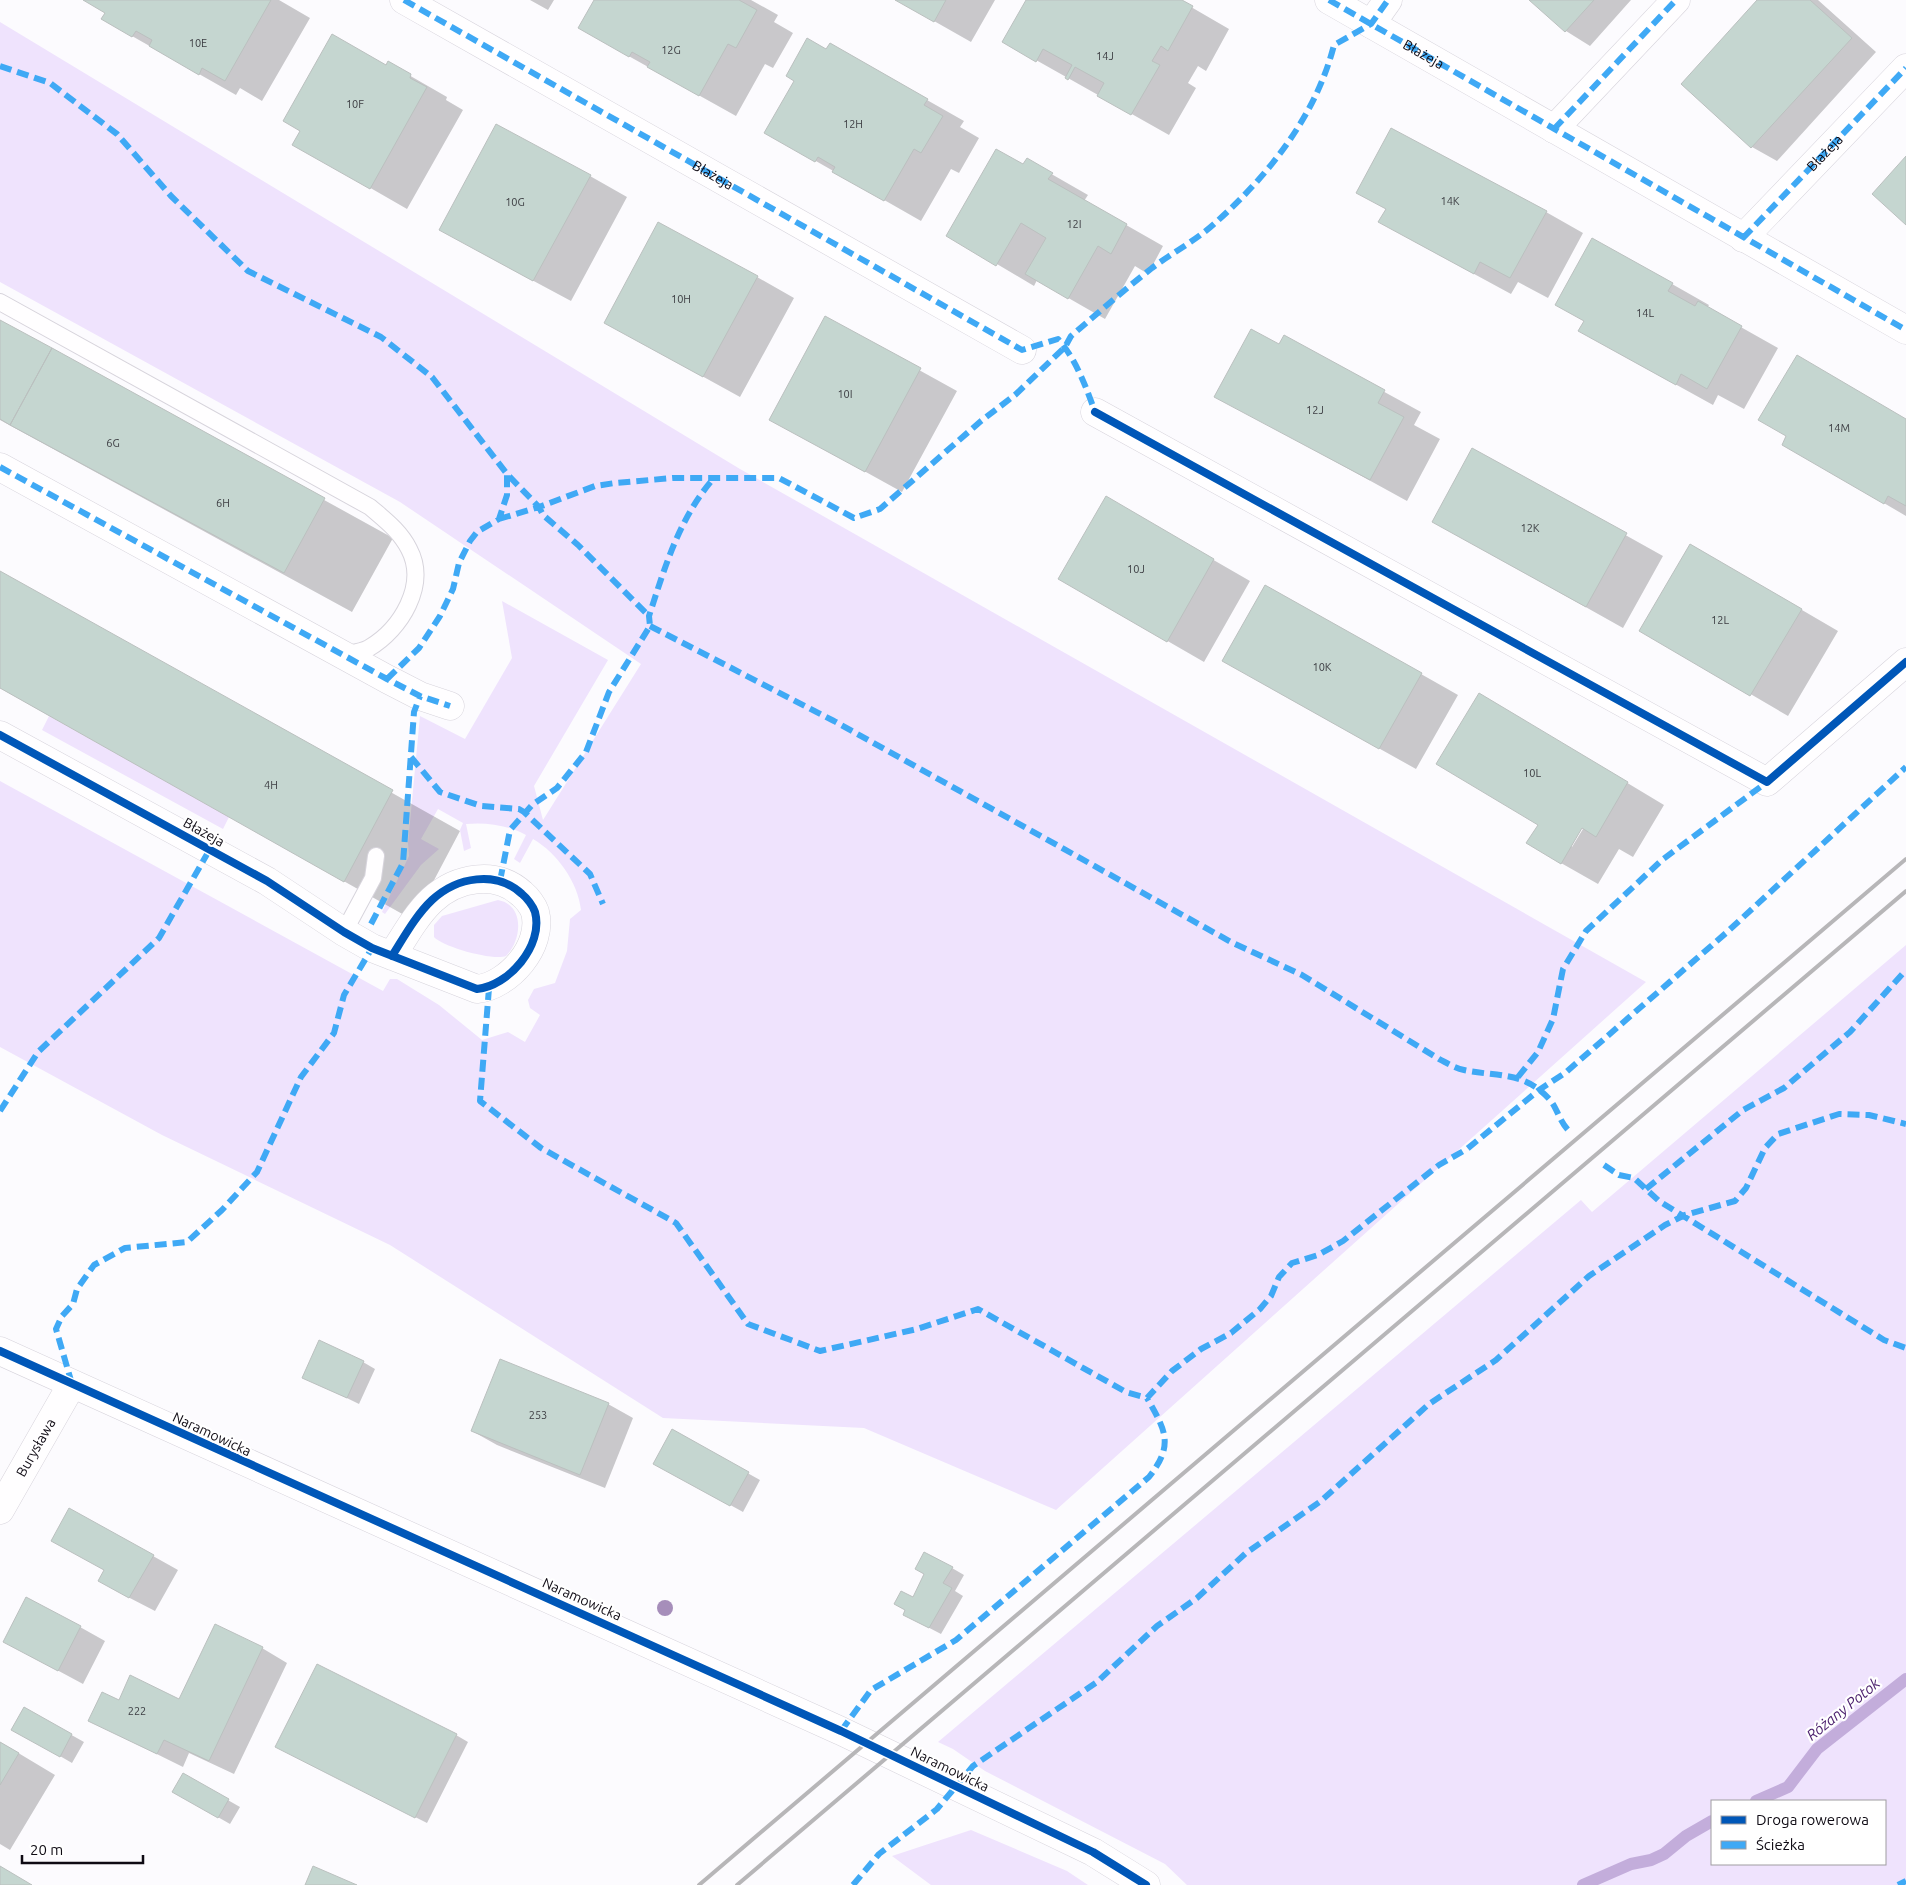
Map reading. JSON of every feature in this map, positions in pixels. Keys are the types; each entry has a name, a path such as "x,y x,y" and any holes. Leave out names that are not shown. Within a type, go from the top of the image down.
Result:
{"street":[{"name":"Błażeja","path":"404,0 1022,350"},
{"name":"Błażeja","path":"1329,0 1906,330"},
{"path":"1371,24 1388,0"},
{"path":"1554,129 1676,0"},
{"name":"Błażeja","path":"1743,238 1906,68"},
{"path":"1095,412 1767,782 1906,662"},
{"path":"0,467 420,696 450,706"},
{"name":"Błażeja","path":"0,735 267,881 344,932 392,956 477,989 489,988 503,981 526,956 536,926 535,912 527,898 516,888 486,878 467,880 447,889 432,900 420,913 392,956"},
{"name":"Naramowicka","path":"0,1351 832,1726 1093,1852 1146,1885"},
{"name":"Burysława","path":"0,1510 72,1384"}],"lane":[{"path":"0,302 370,507 395,527 410,551 416,574 413,596 402,616 388,633 369,648 344,655"},
{"path":"344,932 373,878 376,856"}],"shaded area":[{"path":"0,22 740,469 1646,982 1056,1510 864,1428 663,1418 390,1245 162,1135 0,1047 0,781 383,991 390,979 397,979 439,1005 482,1040 508,1032 525,1042 540,1015 530,1008 528,1000 534,989 555,983 567,951 570,919 581,910 576,889 571,879 550,852 533,839 520,863 514,859 526,835 497,825 481,823 466,824 471,848 464,851 460,830 463,823 438,809 421,839 439,849 421,865 385,914 382,912 409,856 408,843 420,716 465,739 512,658 502,601 608,660 534,786 543,820 641,664 400,502 0,282"},
{"path":"49,716 229,817 223,829 42,730"},
{"path":"498,900 507,903 517,916 518,933 506,956 491,957 468,952 447,945 434,937 434,925 442,916"},
{"path":"1906,945 1906,1885 1187,1885 1165,1864 985,1771 953,1749 938,1742 1581,1200 1592,1212"},
{"path":"971,1830 1067,1871 1088,1885 931,1885 892,1856"}],"building":[{"path":"83,0 271,0 225,81 202,68 199,75 149,46 152,40 136,31 132,37 101,19 105,13"},
{"path":"594,0 739,0 757,10 736,48 728,44 699,96 647,67 650,62 632,52 629,57 578,28"},
{"path":"895,0 946,0 934,22"},
{"path":"1026,0 1182,0 1193,6 1168,51 1161,46 1152,61 1160,65 1131,115 1097,96 1104,83 1075,67 1068,80 1065,78 1072,65 1043,49 1036,62 1002,42"},
{"path":"1529,0 1594,0 1565,32"},
{"path":"1757,0 1810,0 1852,38 1751,148 1681,84"},
{"path":"332,34 386,65 388,61 411,74 410,78 427,87 370,189 292,145 300,131 283,121"},
{"path":"807,38 826,49 830,43 928,99 924,105 943,116 921,153 914,149 884,201 832,172 835,167 818,157 815,162 764,133 794,81 786,76"},
{"path":"496,124 591,175 533,281 439,230"},
{"path":"1391,128 1547,211 1510,278 1480,262 1474,274 1378,222 1386,209 1356,193"},
{"path":"996,149 1023,164 1027,158 1053,173 1048,179 1127,224 1111,254 1098,246 1068,299 1025,274 1046,238 1021,223 996,266 946,236"},
{"path":"1906,156 1906,225 1872,194"},
{"path":"658,222 758,276 703,377 604,323"},
{"path":"1592,238 1673,283 1668,291 1695,306 1698,301 1742,326 1707,389 1681,374 1676,385 1578,331 1584,321 1555,305"},
{"path":"825,316 921,368 865,472 769,420"},
{"path":"0,320 52,348 10,425 0,419"},
{"path":"1251,329 1279,344 1284,335 1385,390 1378,403 1404,417 1370,480 1214,397"},
{"path":"52,348 325,498 284,573 10,425"},
{"path":"1797,355 1906,419 1906,506 1888,496 1884,504 1782,445 1786,436 1758,420"},
{"path":"1472,448 1627,533 1586,607 1432,522"},
{"path":"1106,496 1214,559 1167,642 1058,579"},
{"path":"1690,544 1802,609 1750,696 1639,631"},
{"path":"0,571 393,790 344,882 0,688"},
{"path":"1265,585 1422,673 1379,749 1222,661"},
{"path":"1479,693 1628,782 1596,837 1582,828 1561,864 1526,843 1538,825 1436,764"},
{"path":"319,1340 364,1361 347,1398 302,1378"},
{"path":"500,1359 609,1403 580,1475 471,1431"},
{"path":"672,1429 749,1472 730,1506 653,1464"},
{"path":"69,1508 154,1555 129,1598 98,1581 104,1570 51,1541"},
{"path":"924,1552 953,1567 943,1583 952,1588 929,1628 903,1615 905,1610 894,1604 901,1591 913,1597 924,1574 915,1569"},
{"path":"26,1597 81,1626 58,1671 3,1642"},
{"path":"215,1624 263,1647 209,1761 164,1740 157,1754 88,1721 102,1692 119,1700 130,1675 179,1699"},
{"path":"317,1664 457,1734 415,1818 275,1747"},
{"path":"24,1707 72,1734 60,1757 11,1730"},
{"path":"0,1742 19,1753 0,1785"},
{"path":"183,1773 229,1799 218,1818 172,1792"},
{"path":"0,1866 32,1885 0,1885"},
{"path":"313,1866 357,1885 305,1885"}],"waterway":[{"name":"Różany Potok","path":"1758,1800 1788,1787 1817,1749 1906,1679"},
{"name":"Różany Potok","path":"1583,1885 1631,1864 1651,1860 1664,1854 1686,1836 1711,1822"}],"railway":[{"path":"699,1885 1906,859"},
{"path":"737,1885 1906,891"}],"marked path":[{"path":"404,0 1022,350 1058,339 1075,364 1095,412 1099,415"},
{"path":"1329,0 1906,330"},
{"path":"0,66 50,83 117,134 171,196 248,271 381,337 432,377 507,474 539,507 595,486 615,483 673,478 779,478 854,518 880,509 981,421 1015,395 1065,347 1071,336 1142,276 1207,230 1234,205 1253,186 1288,143 1315,96 1326,71 1334,45 1371,24 1388,0"},
{"path":"1554,129 1676,0"},
{"path":"1743,238 1906,68"},
{"path":"0,467 387,679 420,696 450,706"},
{"path":"387,679 419,648 440,616 453,589 459,563 470,541 477,532 499,519 507,495 507,474"},
{"path":"500,881 510,830 532,805 557,788 586,752 609,692 650,626 649,616 667,561 682,526 702,493 714,478"},
{"path":"499,519 539,507 543,515 578,545 649,616"},
{"path":"650,626 834,721 1231,942 1302,975 1448,1064 1464,1070 1510,1077 1531,1084 1550,1100 1568,1130"},
{"path":"371,924 403,863 414,712 420,696"},
{"path":"411,757 440,792 481,806 519,809 524,812 590,874 603,904"},
{"path":"489,988 480,1101 541,1148 676,1223 748,1324 820,1351 917,1329 978,1309 1126,1392 1147,1398 1172,1371 1201,1349 1231,1333 1260,1309 1271,1296 1279,1277 1292,1263 1318,1255 1343,1241 1439,1165 1467,1149 1539,1090 1565,1073 1726,933 1906,767"},
{"path":"1518,1077 1538,1052 1553,1019 1563,969 1586,931 1662,860 1767,782"},
{"path":"0,1111 38,1052 159,938 210,849"},
{"path":"72,1384 56,1329 62,1316 73,1304 77,1289 94,1265 125,1248 187,1242 222,1210 257,1172 301,1077 334,1033 344,995 372,948"},
{"path":"1646,1189 1743,1110 1784,1088 1850,1032 1906,970"},
{"path":"853,1885 879,1854 937,1809 973,1766 1097,1682 1157,1626 1197,1598 1246,1553 1321,1501 1429,1404 1496,1360 1589,1276 1665,1225 1685,1215 1735,1201 1746,1188 1765,1148 1778,1134 1839,1114 1869,1115 1906,1124"},
{"path":"1604,1165 1619,1175 1634,1178 1659,1201 1884,1340 1906,1348"},
{"path":"841,1731 871,1690 956,1640 1149,1477 1162,1456 1164,1438 1163,1429 1147,1398"},
{"path":"1898,1885 1906,1881"}],"cycle path":[{"path":"1095,412 1767,782 1906,662"},
{"path":"0,735 267,881 344,932 372,948 477,989 489,986 500,980 521,962 529,951 534,938 535,912 524,896 512,886 489,879 465,882 442,892 426,906 410,926 406,934 401,941 397,949 392,956"},
{"path":"0,1351 841,1731 1093,1852 1146,1885"}]}
